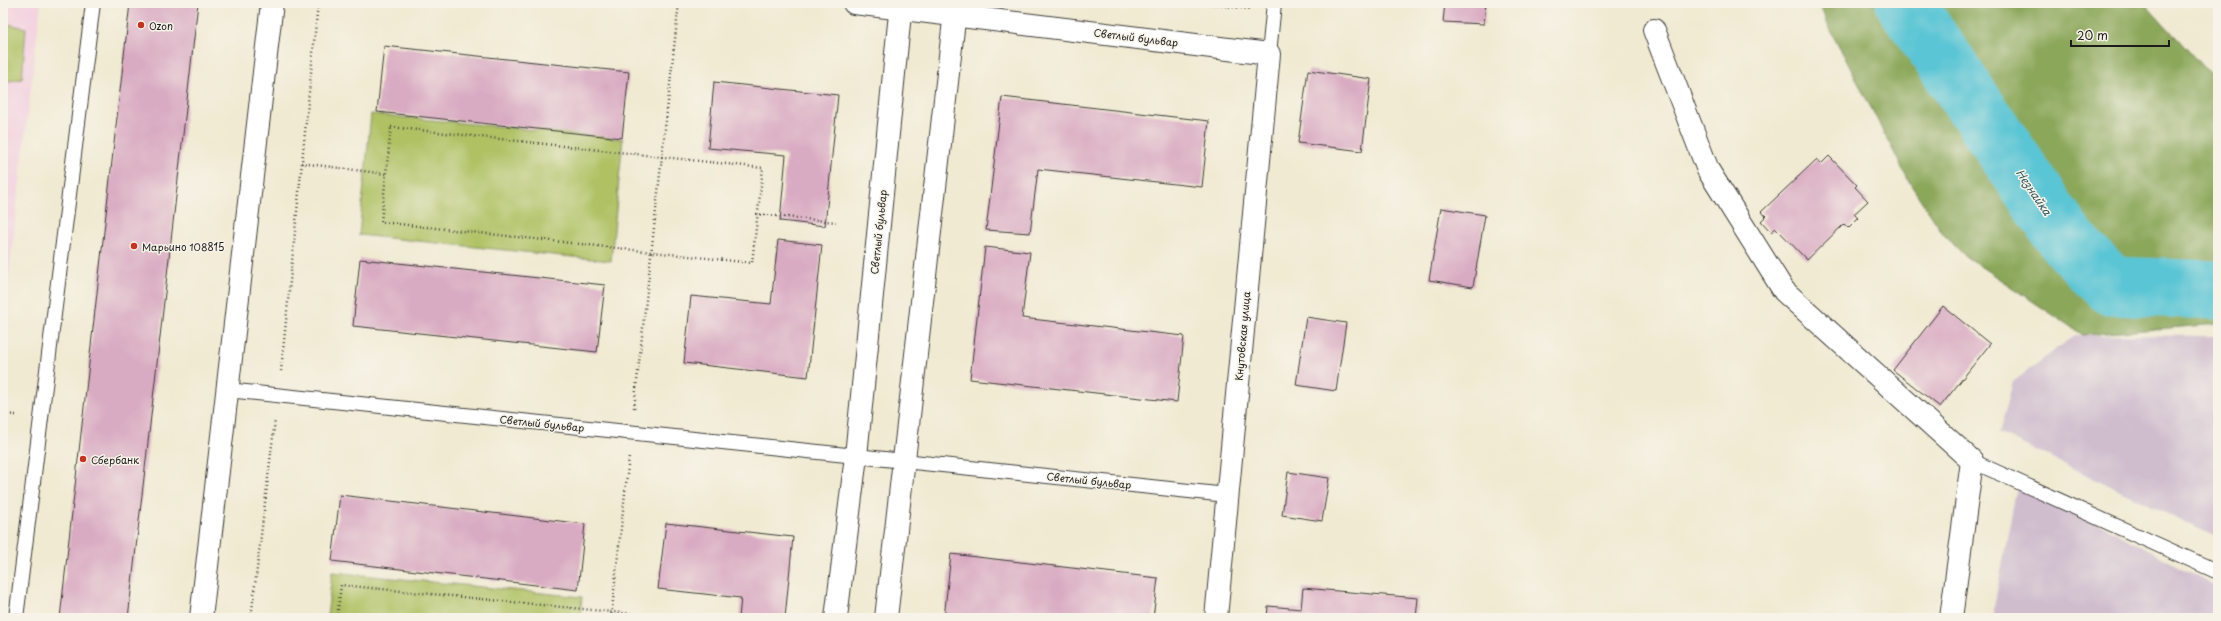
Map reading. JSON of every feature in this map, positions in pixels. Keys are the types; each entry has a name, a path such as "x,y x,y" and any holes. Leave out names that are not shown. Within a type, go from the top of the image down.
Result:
{"street":[{"path":"201,618 272,3"},
{"name":"Светлый бульвар","path":"854,3 955,9 1269,54"},
{"name":"Светлый бульвар","path":"836,618 856,456 901,6"},
{"path":"886,618 955,9"},
{"path":"1654,30 1708,170 1784,292 1972,461 1951,618"},
{"name":"Кнутовская улица","path":"1216,618 1269,54"}],"lane":[{"path":"16,618 93,3"},
{"path":"1269,54 1274,7"},
{"name":"Светлый бульвар","path":"227,390 1227,495"},
{"path":"1972,461 2218,572"}],"path":[{"path":"251,618 278,395 318,3"},
{"path":"611,618 679,3"},
{"path":"1201,3 1235,7 1274,7"},
{"path":"1235,7 1236,3"},
{"path":"391,127 662,157 762,168 752,263 381,222 391,127"},
{"path":"302,163 386,174"},
{"path":"756,214 836,222"},
{"path":"337,618 341,585 672,618"}],"shaded area":[{"path":"3,3 41,3 5,309 3,309"},
{"path":"2075,335 2218,336 2218,538 1999,433 2013,382"},
{"path":"2018,481 2218,587 2218,618 1992,618"}],"green space":[{"path":"1819,3 2145,3 2203,67 2218,79 2218,324 2083,335 1965,256 1944,235 1911,185 1826,21"},
{"path":"3,23 26,28 22,79 3,82"},
{"path":"371,114 623,139 611,261 359,235"},
{"path":"332,572 582,597 580,618 327,618"}],"building":[{"path":"130,3 198,3 128,618 60,618"},
{"path":"1445,3 1486,3 1484,24 1443,22"},
{"path":"384,46 629,72 622,138 377,112"},
{"path":"1308,70 1371,79 1362,151 1298,143"},
{"path":"714,82 838,95 825,226 780,221 786,155 708,148"},
{"path":"1002,97 1209,121 1202,187 1038,169 1030,233 986,230"},
{"path":"1829,156 1857,185 1855,187 1868,201 1854,214 1858,218 1848,228 1844,224 1807,260 1776,228 1771,232 1761,221 1766,216 1761,212 1817,159 1821,164"},
{"path":"1441,208 1485,215 1473,287 1429,280"},
{"path":"778,240 822,245 808,377 684,363 691,296 771,304"},
{"path":"985,247 1030,252 1022,318 1184,336 1177,402 970,379"},
{"path":"360,259 605,285 597,352 353,326"},
{"path":"1943,306 1990,344 1940,407 1893,370"},
{"path":"1306,317 1346,323 1336,391 1296,385"},
{"path":"1288,472 1329,478 1322,521 1282,515"},
{"path":"340,495 585,524 578,590 332,561"},
{"path":"666,523 793,537 785,618 739,618 741,598 658,589"},
{"path":"951,554 1158,578 1153,618 944,618"},
{"path":"1303,588 1418,598 1416,618 1267,618 1268,606 1301,609"}],"waterway":[{"name":"Незнайка","path":"1905,3 2068,242 2112,286 2218,290"}],"place":[{"name":"Ozon","path":"141,25"},
{"name":"Марьино 108815","path":"134,246"},
{"name":"Сбербанк","path":"83,459"}]}
